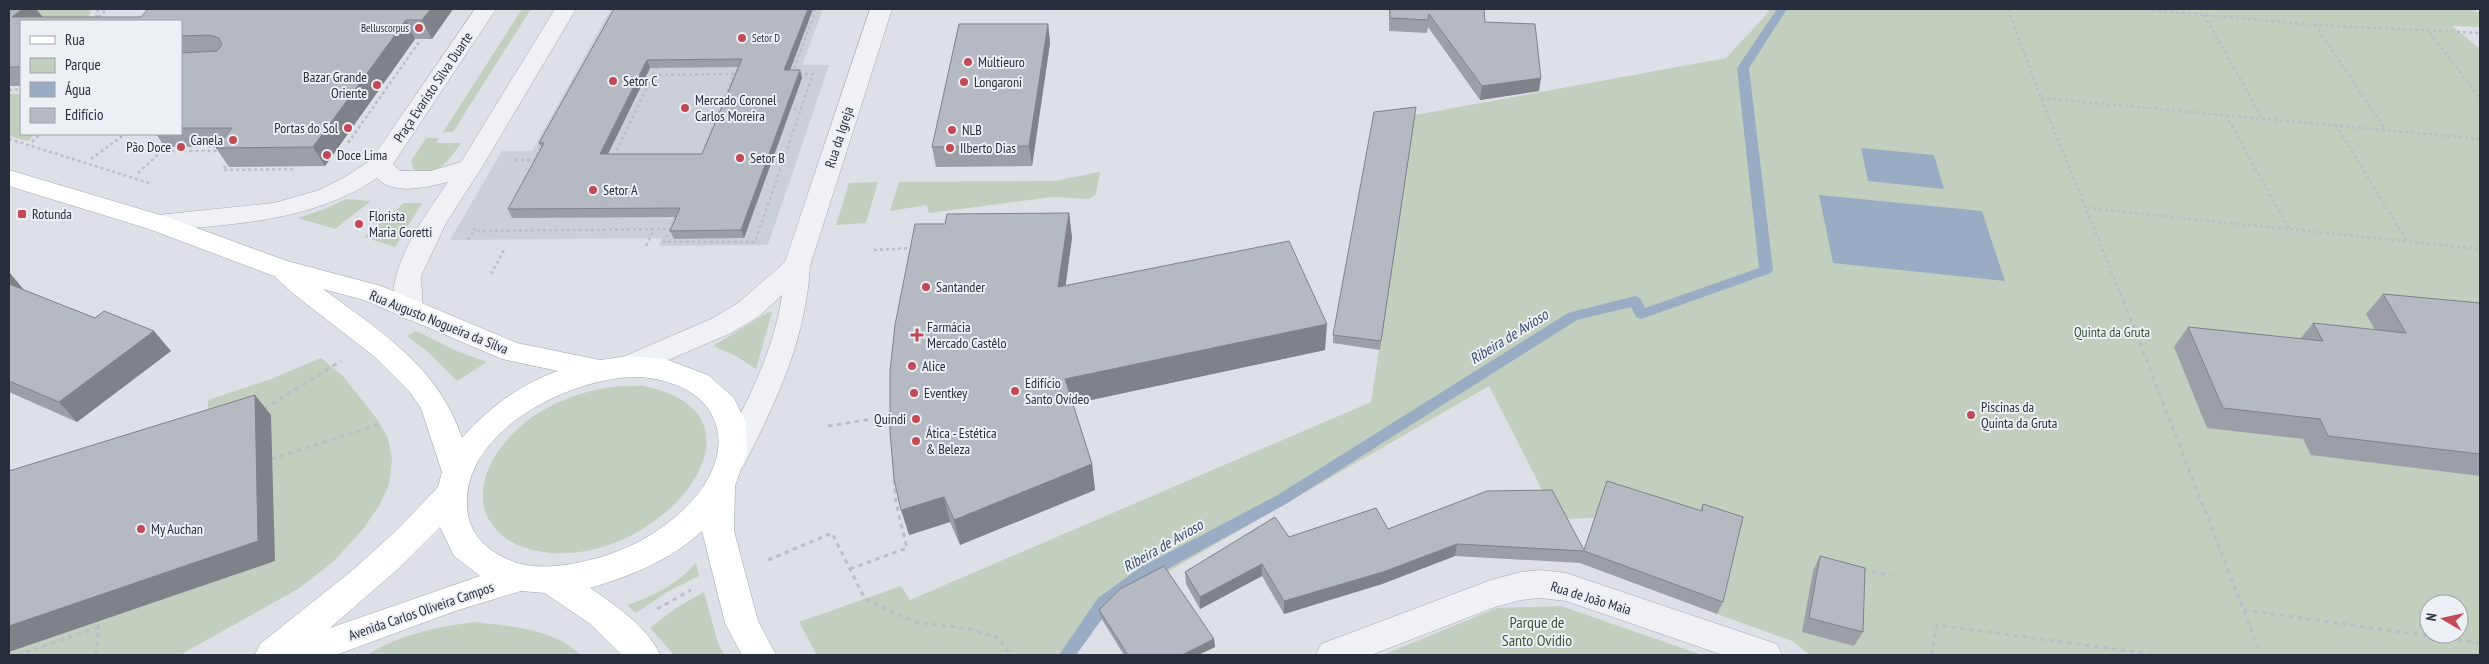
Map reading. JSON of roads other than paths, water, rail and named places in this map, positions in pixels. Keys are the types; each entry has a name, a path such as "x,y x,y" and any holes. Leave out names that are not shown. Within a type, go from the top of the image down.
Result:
{"main road":[{"name":"Rua Augusto Nogueira da Silva","path":"9,178 158,223 279,268 372,293 512,352 615,368"},
{"name":"Rua Augusto Nogueira da Silva","path":"279,268 307,293 400,363 432,402 448,440 454,482 450,513 453,526 463,544 473,556 490,567 518,578"},
{"path":"272,655 353,592 424,525 454,482 474,443 506,411 549,386 615,368 646,366 684,374 701,383 713,392 725,406 731,419 734,442 726,473 718,531 742,623 759,655"},
{"path":"518,578 551,580 591,574 647,554 689,524 726,473"},
{"name":"Avenida Carlos Oliveira Campos","path":"297,655 452,598 518,578"},
{"path":"551,580 595,608 626,633 644,655"}],"street":[{"name":"Praça Evaristo Silva Duarte","path":"158,223 276,212 311,203 365,176 380,165 485,9"},
{"path":"409,310 408,276 417,254 434,222 470,168 565,9"},
{"name":"Rua da Igreja","path":"726,473 762,402 779,354 793,307 797,266 881,9"},
{"path":"380,165 391,176 415,180 443,176 470,168"},
{"name":"Rua da Igreja","path":"615,368 721,326 748,310 797,266"},
{"name":"Rua de João Maia","path":"1333,655 1491,594 1521,586 1540,584 1566,588 1765,655"}],"water":[{"path":"1861,148 1934,155 1944,189 1868,181"},
{"path":"1819,195 1982,211 2005,281 1833,263"}],"waterway":[{"name":"Ribeira de Avioso","path":"1067,655 1104,603 1147,572 1281,500 1573,316 1635,301 1641,314 1766,270 1743,68 1782,9"}],"place":[{"name":"Belluscorpus","path":"419,28"},
{"name":"Setor D","path":"742,38"},
{"name":"Multieuro","path":"968,62"},
{"name":"Setor C","path":"613,81"},
{"name":"Longaroni","path":"964,82"},
{"name":"Bazar Grande Oriente","path":"377,85"},
{"name":"Mercado Coronel Carlos Moreira","path":"685,108"},
{"name":"Portas do Sol","path":"348,128"},
{"name":"NLB","path":"952,130"},
{"name":"Canela","path":"233,140"},
{"name":"Pão Doce","path":"181,147"},
{"name":"Ilberto Dias","path":"950,148"},
{"name":"Doce Lima","path":"327,155"},
{"name":"Setor B","path":"740,158"},
{"name":"Setor A","path":"593,190"},
{"name":"Rotunda","path":"22,214"},
{"name":"Florista Maria Goretti","path":"359,224"},
{"name":"Santander","path":"926,287"},
{"name":"Farmácia Mercado Castêlo","path":"917,335"},
{"name":"Alice","path":"912,366"},
{"name":"Edifício Santo Ovídeo","path":"1015,391"},
{"name":"Eventkey","path":"914,393"},
{"name":"Piscinas da Quinta da Gruta","path":"1971,415"},
{"name":"Quindi","path":"916,419"},
{"name":"Ática - Estética & Beleza","path":"916,441"},
{"name":"My Auchan","path":"141,529"}],"park label":[{"name":"Quinta da Gruta","path":"2112,332"},
{"name":"Parque de Santo Ovídio","path":"1537,631"}]}
